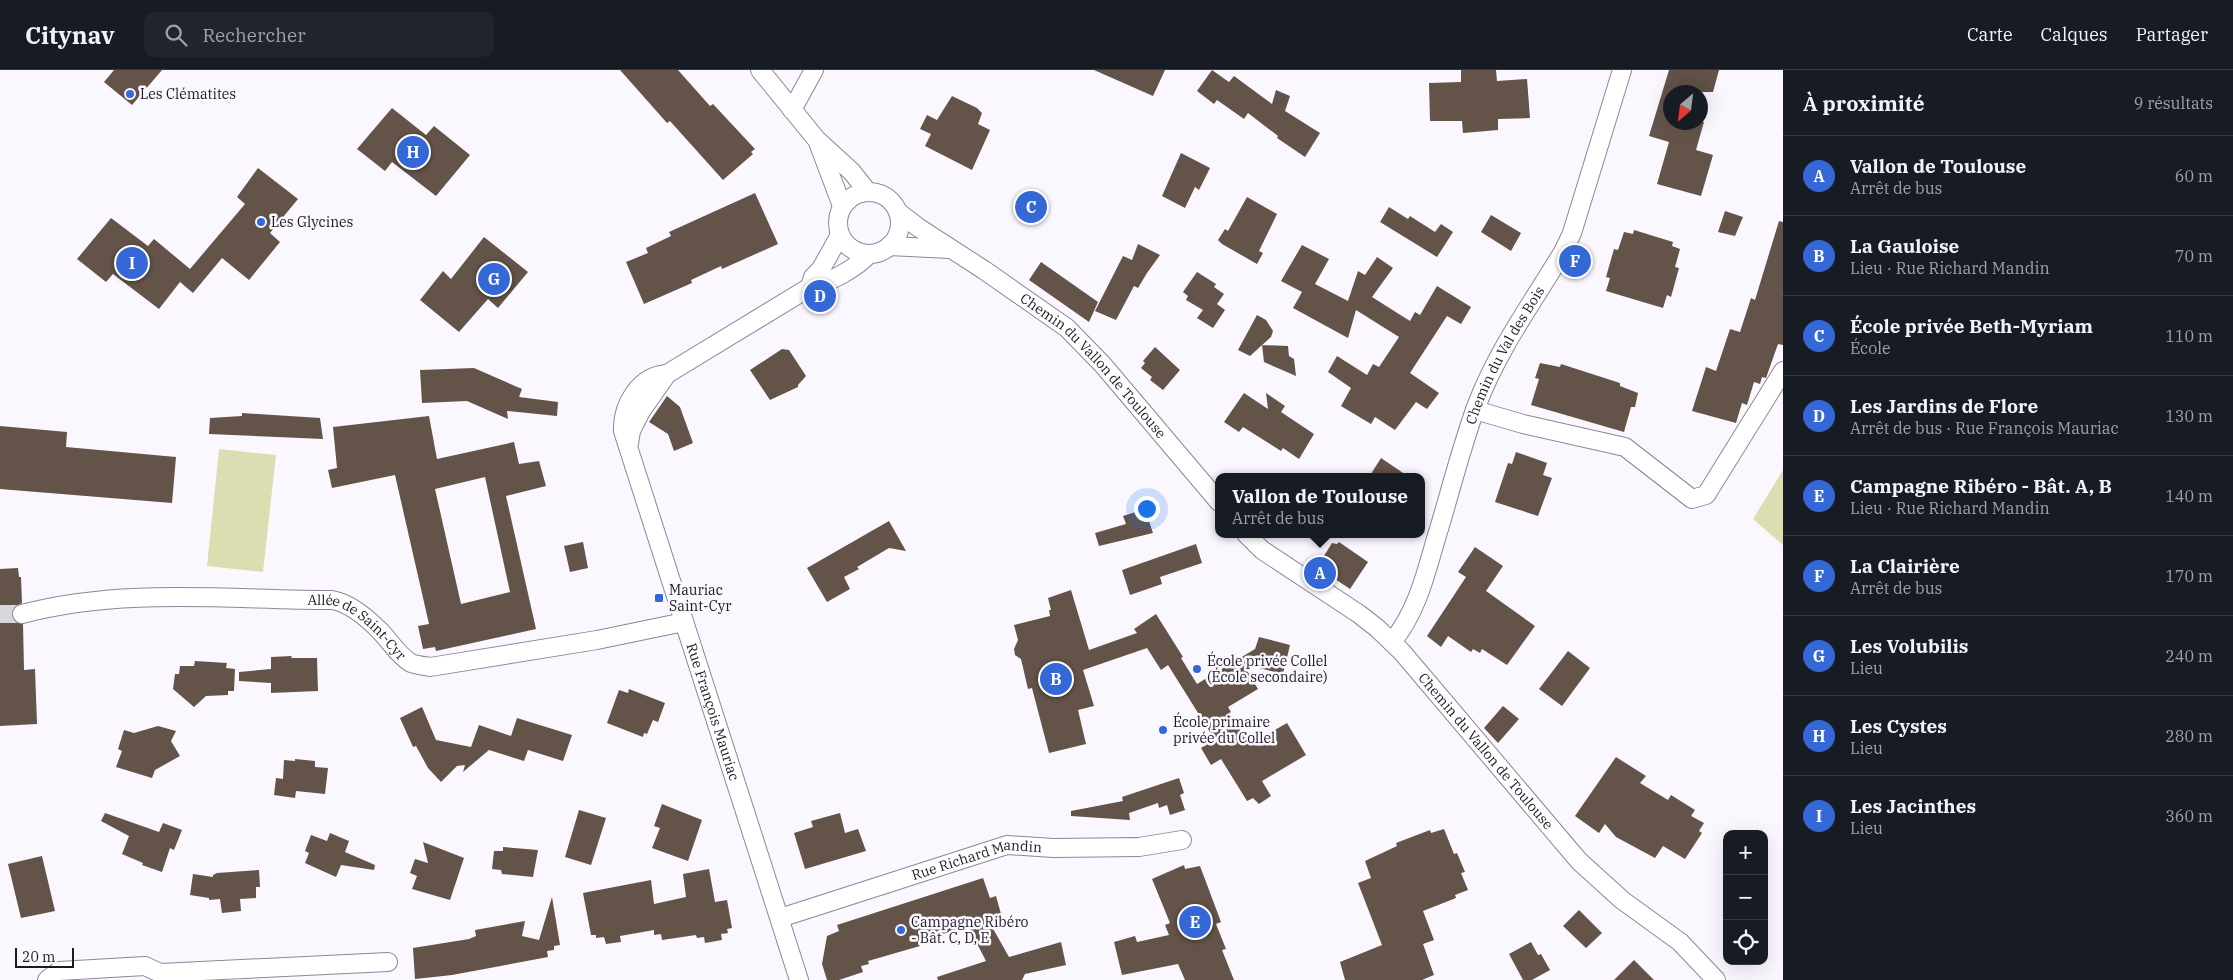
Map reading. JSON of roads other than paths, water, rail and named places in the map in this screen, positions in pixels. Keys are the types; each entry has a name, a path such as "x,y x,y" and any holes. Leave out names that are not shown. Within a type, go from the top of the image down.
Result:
{"street":[{"path":"760,70 817,140 852,172 867,192"},
{"path":"792,110 814,70"},
{"name":"Chemin du Val des Bois","path":"1392,642 1406,624 1420,593 1475,410 1497,359 1563,252 1572,233 1622,70"},
{"path":"817,140 842,206"},
{"path":"890,246 899,230 898,212 886,196 867,192 855,194 842,206 838,220 840,235 851,249 869,254 876,253 890,246 951,249"},
{"name":"Chemin du Vallon de Toulouse","path":"898,212 1031,302 1073,334 1103,365 1215,497"},
{"name":"Rue François Mauriac","path":"810,287 813,277 821,269 840,235"},
{"name":"Rue François Mauriac","path":"799,980 649,515 628,443 631,431 641,411 667,374 810,287 820,286 864,260 869,254"},
{"path":"1475,410 1523,424 1625,447 1692,499 1706,495 1783,371"},
{"name":"Chemin du Vallon de Toulouse","path":"1250,538 1262,550 1358,614 1392,642 1579,861 1622,900 1680,942 1716,980"},
{"name":"Allée de Saint-Cyr","path":"22,614 47,607 133,598 182,596 337,601 342,602 378,629 396,650 411,663 430,667 597,640 684,622"},
{"name":"Rue Richard Mandin","path":"780,918 1007,845 1053,848 1140,847 1182,840"},
{"path":"47,980 59,972 145,966 160,973 388,962"}],"tunnel":[{"path":"0,614 22,614"}],"place":[{"name":"Les Clématites","path":"130,94"},
{"name":"Les Cystes","path":"413,152"},
{"name":"École privée Beth-Myriam","path":"1031,207"},
{"name":"Les Glycines","path":"261,222"},
{"name":"La Clairière","path":"1575,261"},
{"name":"Les Jacinthes","path":"132,263"},
{"name":"Les Volubilis","path":"494,279"},
{"name":"Les Jardins de Flore","path":"820,296"},
{"name":"Vallon de Toulouse","path":"1320,573"},
{"name":"Mauriac Saint-Cyr","path":"659,598"},
{"name":"École privée Collel (École secondaire)","path":"1197,669"},
{"name":"La Gauloise","path":"1056,679"},
{"name":"École primaire privée du Collel","path":"1163,730"},
{"name":"Campagne Ribéro - Bât. A, B","path":"1195,922"},
{"name":"Campagne Ribéro - Bât. C, D, E","path":"901,930"}]}
